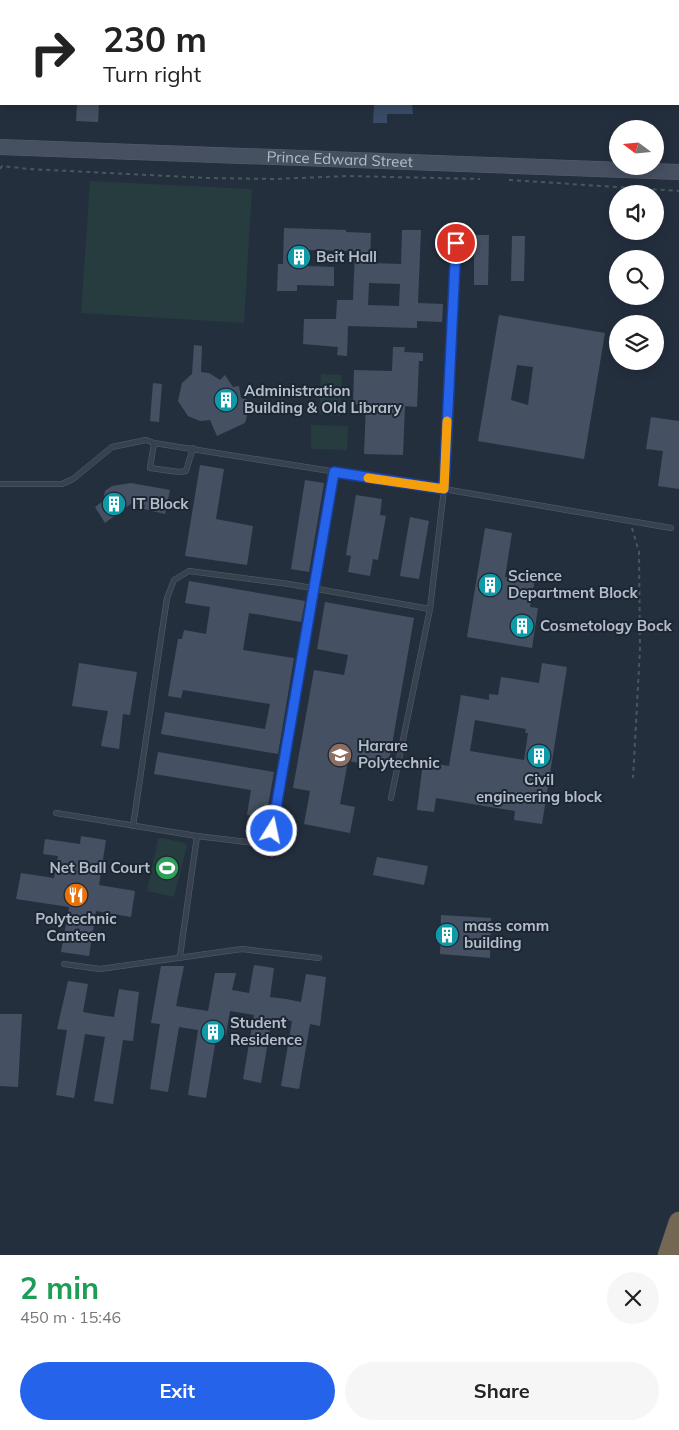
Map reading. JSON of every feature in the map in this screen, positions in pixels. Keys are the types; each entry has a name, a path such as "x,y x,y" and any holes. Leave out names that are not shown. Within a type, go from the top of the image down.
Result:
{"highway":[{"path":"666,1252 679,1222"}],"main road":[{"name":"Prince Edward Street","path":"0,147 679,172"}],"lane":[{"path":"391,798 430,609 444,489 456,243"},
{"path":"0,484 62,484 73,479 112,448 146,440 154,443 444,489 671,528"},
{"path":"154,443 150,468 179,472 186,471 193,448"},
{"path":"56,813 197,836 255,843 264,840 272,831 312,589 334,472"},
{"path":"133,826 167,598 174,580 189,571 430,609"},
{"path":"180,956 197,836"},
{"path":"64,964 100,969 180,956 242,950 319,958"}],"path":[{"path":"0,169 2,166 150,176 275,180 347,176 485,179"},
{"path":"503,179 679,191"},
{"path":"630,521 639,552 639,707 633,778"}],"green space":[{"path":"90,181 252,189 244,323 81,313"},
{"path":"321,374 342,375 340,416 319,414"},
{"path":"311,425 348,426 347,450 311,449"},
{"name":"Net Ball Court","path":"162,838 185,843 187,846 174,897 147,891 158,839"}],"water":[{"path":"374,105 412,105 413,114 387,114 387,123 373,123"}],"building":[{"path":"77,105 99,105 98,122 76,121"},
{"path":"284,228 346,230 346,232 371,233 370,263 401,264 402,230 421,230 418,303 443,304 442,322 417,321 417,328 348,326 347,356 337,355 338,347 303,344 304,319 336,319 337,300 353,300 355,251 307,250 307,266 334,267 334,286 297,285 297,291 277,291 278,264 283,264","holes":["369,283 400,284 399,306 368,305"]},
{"path":"474,235 489,235 488,285 474,285"},
{"path":"512,236 525,236 524,281 511,281"},
{"path":"499,315 605,333 584,459 478,441","holes":["517,365 533,367 528,405 511,400"]},
{"name":"Administration Building & Old Library","path":"194,345 202,346 201,372 209,373 220,380 225,375 233,387 239,386 241,398 251,401 245,423 217,436 210,420 200,421 188,416 178,401 182,383 192,374"},
{"path":"393,347 405,347 404,352 423,353 423,361 419,361 417,407 405,406 403,455 364,454 366,405 353,404 354,370 392,371"},
{"path":"153,383 162,384 159,422 150,421"},
{"path":"651,417 679,421 679,489 658,486 663,451 646,449"},
{"path":"200,465 224,469 216,519 253,526 247,565 185,556"},
{"path":"305,480 324,483 309,572 291,569"},
{"name":"IT Block","path":"131,483 170,490 165,514 144,509 145,505 132,503 105,523 95,507 103,501 105,491 112,486"},
{"path":"356,495 382,499 380,515 386,516 378,560 373,559 370,576 348,572 351,556 346,555"},
{"path":"410,517 429,521 419,579 400,576"},
{"path":"485,528 512,533 505,577 535,579 530,607 538,608 532,648 467,637"},
{"path":"189,581 305,601 301,622 249,613 243,650 294,658 278,754 161,734 165,712 265,729 270,704 183,690 181,698 168,696 178,639 182,639 184,630 206,634 210,607 185,603"},
{"path":"325,602 414,618 388,768 348,761 340,804 355,807 350,833 304,824 310,791 293,788 314,670 344,675 348,655 317,649"},
{"path":"79,663 137,672 130,715 123,714 119,749 101,746 108,711 72,706"},
{"path":"542,663 567,667 542,824 514,820 515,811 436,798 434,812 417,810 423,762 449,766 461,695 489,700 489,694 498,695 501,677 539,683","holes":["475,720 526,729 525,733 528,733 524,760 470,751"]},
{"path":"158,752 274,772 266,818 247,815 251,790 154,774"},
{"name":"Polytechnic Canteen","path":"81,836 106,840 99,885 135,891 131,917 96,911 89,956 61,952 69,907 16,899 21,873 54,878 58,856 43,854 45,839 80,844"},
{"path":"377,857 428,866 424,885 373,875"},
{"path":"441,915 491,918 490,958 440,954"},
{"path":"254,965 274,968 270,997 301,1002 306,974 326,977 320,1026 310,1024 299,1089 281,1086 292,1021 272,1018 261,1083 243,1079 254,1015 230,1011 226,1035 217,1033 206,1098 188,1095 198,1030 179,1027 168,1092 150,1089 160,1024 151,1023 161,966 184,966 176,1006 208,1011 215,973 236,973 232,990 249,993"},
{"path":"68,981 88,984 83,1012 100,1015 114,1017 119,989 139,992 133,1041 123,1040 113,1104 94,1101 105,1037 85,1034 74,1098 56,1095 67,1030 57,1029"},
{"path":"0,1014 22,1014 18,1087 0,1086"}],"slow traffic":[{"path":"368,478 444,489 447,421"}],"place":[{"name":"Beit Hall","path":"299,257"},
{"name":"Administration Building & Old Library","path":"226,400"},
{"name":"IT Block","path":"114,504"},
{"name":"Science Department Block","path":"490,585"},
{"name":"Cosmetology Bock","path":"522,626"},
{"name":"Harare Polytechnic","path":"340,755"},
{"name":"Civil engineering block","path":"539,756"},
{"name":"Net Ball Court","path":"167,868"},
{"name":"Polytechnic Canteen","path":"76,895"},
{"name":"mass comm building","path":"447,935"},
{"name":"Student Residence","path":"213,1032"}],"route":[{"path":"272,831 312,589 334,472 444,489 456,243"}]}
